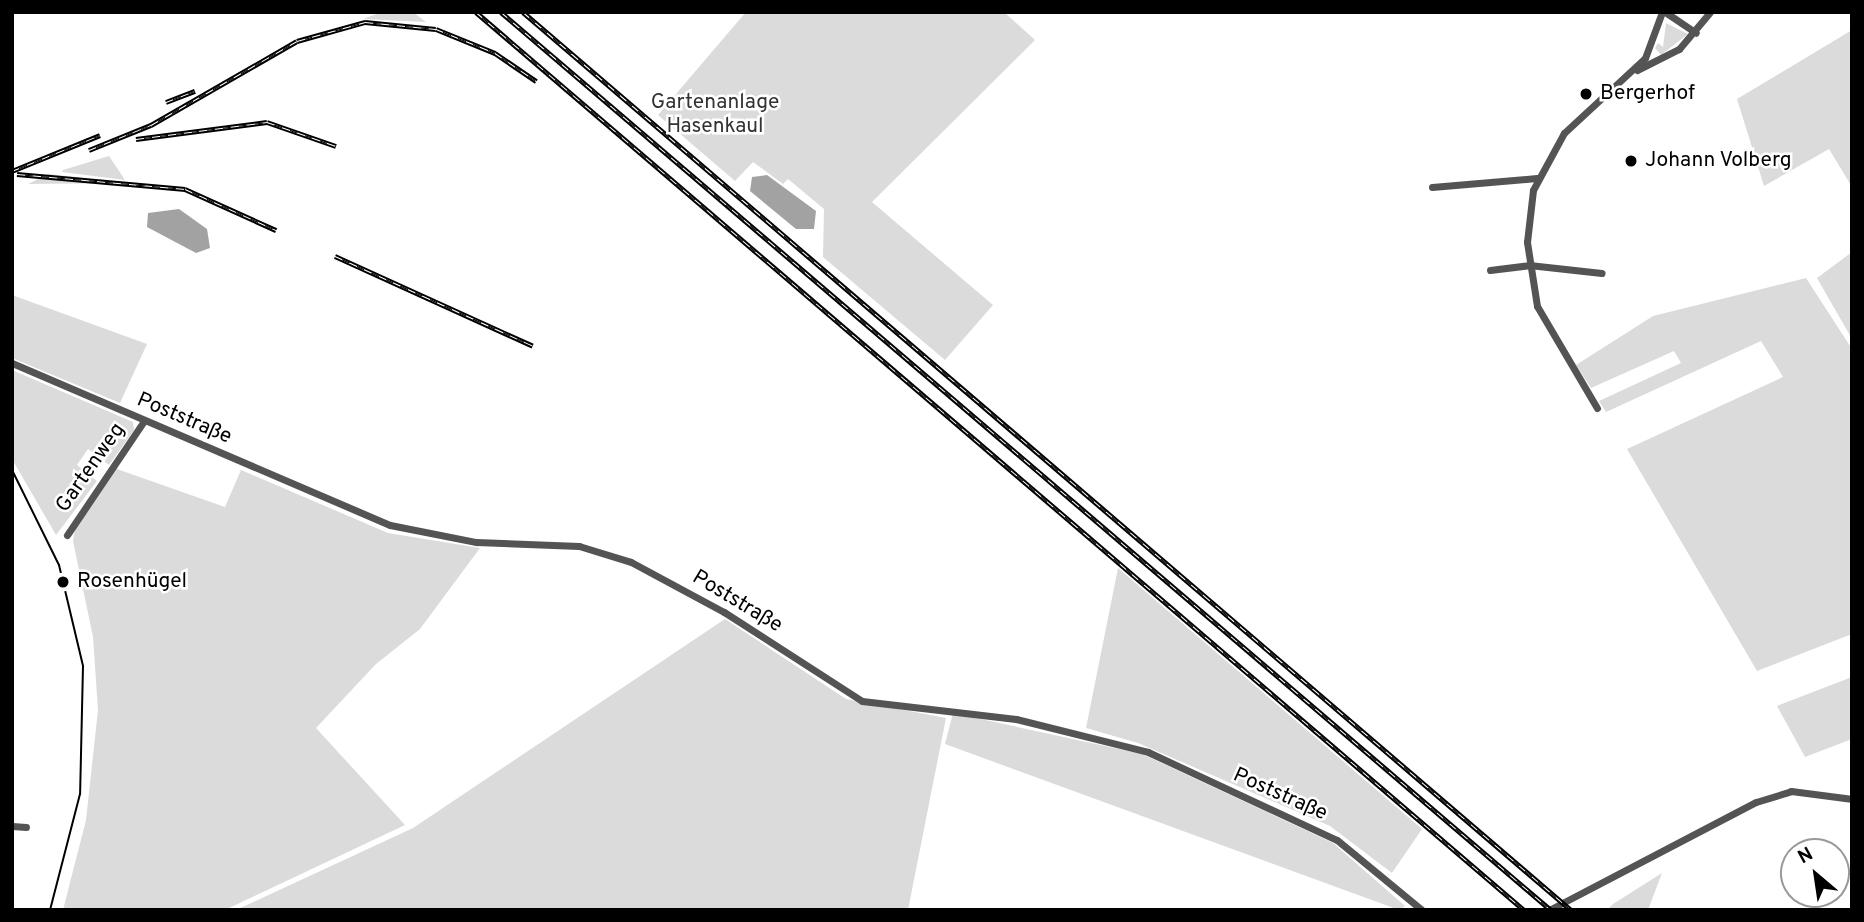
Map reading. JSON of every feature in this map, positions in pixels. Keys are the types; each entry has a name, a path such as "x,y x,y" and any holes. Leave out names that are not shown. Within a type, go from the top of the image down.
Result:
{"street":[{"path":"1597,408 1539,312 1529,264 1537,178 1564,134 1633,71 1653,44 1663,12 1696,33"},
{"path":"1633,71 1696,33 1710,12"},
{"path":"1432,187 1537,178"},
{"path":"1490,270 1529,264 1602,274"},
{"name":"Poststraße","path":"12,363 390,525 477,542 579,546 631,562 724,612 862,701 1016,719 1148,752 1337,840 1422,910"},
{"name":"Gartenweg","path":"67,535 144,421"},
{"path":"1549,910 1756,802 1791,791 1852,799"},
{"path":"12,825 26,827"}],"green space":[{"path":"382,12 413,12 426,22 363,19"},
{"name":"Gartenanlage Hasenkaul","path":"746,12 1004,12 1035,40 872,202 993,305 945,360 823,257 824,209 788,179 783,184 753,162 735,181 658,115"},
{"path":"1666,23 1688,34 1661,55 1655,48 1658,43 1663,47"},
{"path":"1852,30 1852,187 1829,149 1764,186 1737,99"},
{"path":"109,156 125,180 62,172 63,170"},
{"path":"48,174 84,178 125,183 28,184"},
{"path":"1852,252 1852,339 1817,278"},
{"path":"1806,278 1852,349 1852,634 1757,671 1627,449 1783,377 1761,341 1606,412 1599,401 1681,363 1674,351 1591,388 1576,365 1653,316"},
{"path":"12,295 147,344 120,403 12,358"},
{"path":"12,370 133,422 134,430 109,465 88,449 77,465 97,481 56,535 12,459"},
{"path":"114,468 225,507 241,470 388,533 480,548 420,629 376,664 316,728 405,825 225,910 63,910 86,820 98,710 93,637 73,541 76,524"},
{"path":"1118,568 1422,829 1392,873 1330,826 1138,743 1086,728"},
{"path":"725,619 846,699 946,718 908,910 236,910 413,828"},
{"path":"1852,677 1852,739 1805,757 1777,706"},
{"path":"953,713 1142,754 1333,843 1405,906 1399,910 945,744"},
{"path":"1662,873 1648,910 1607,910 1613,904"}],"shaded area":[{"path":"767,175 816,211 814,229 796,229 750,191 752,177"},
{"path":"179,209 207,229 210,248 196,253 147,227 148,213"}],"tram line":[{"path":"12,470 59,565 83,666 80,794 50,910"}],"railway":[{"path":"476,12 1524,910"},
{"path":"501,12 1551,910"},
{"path":"523,12 1571,910"},
{"path":"89,150 151,125 297,41 365,22 436,29 495,53 536,81"},
{"path":"166,102 195,91"},
{"path":"136,139 267,122 336,146"},
{"path":"12,171 100,135"},
{"path":"17,174 185,189 276,230"},
{"path":"335,256 533,346"}],"place":[{"name":"Bergerhof","path":"1586,94"},
{"name":"Johann Volberg","path":"1631,161"},
{"name":"Rosenhügel","path":"63,582"}]}
